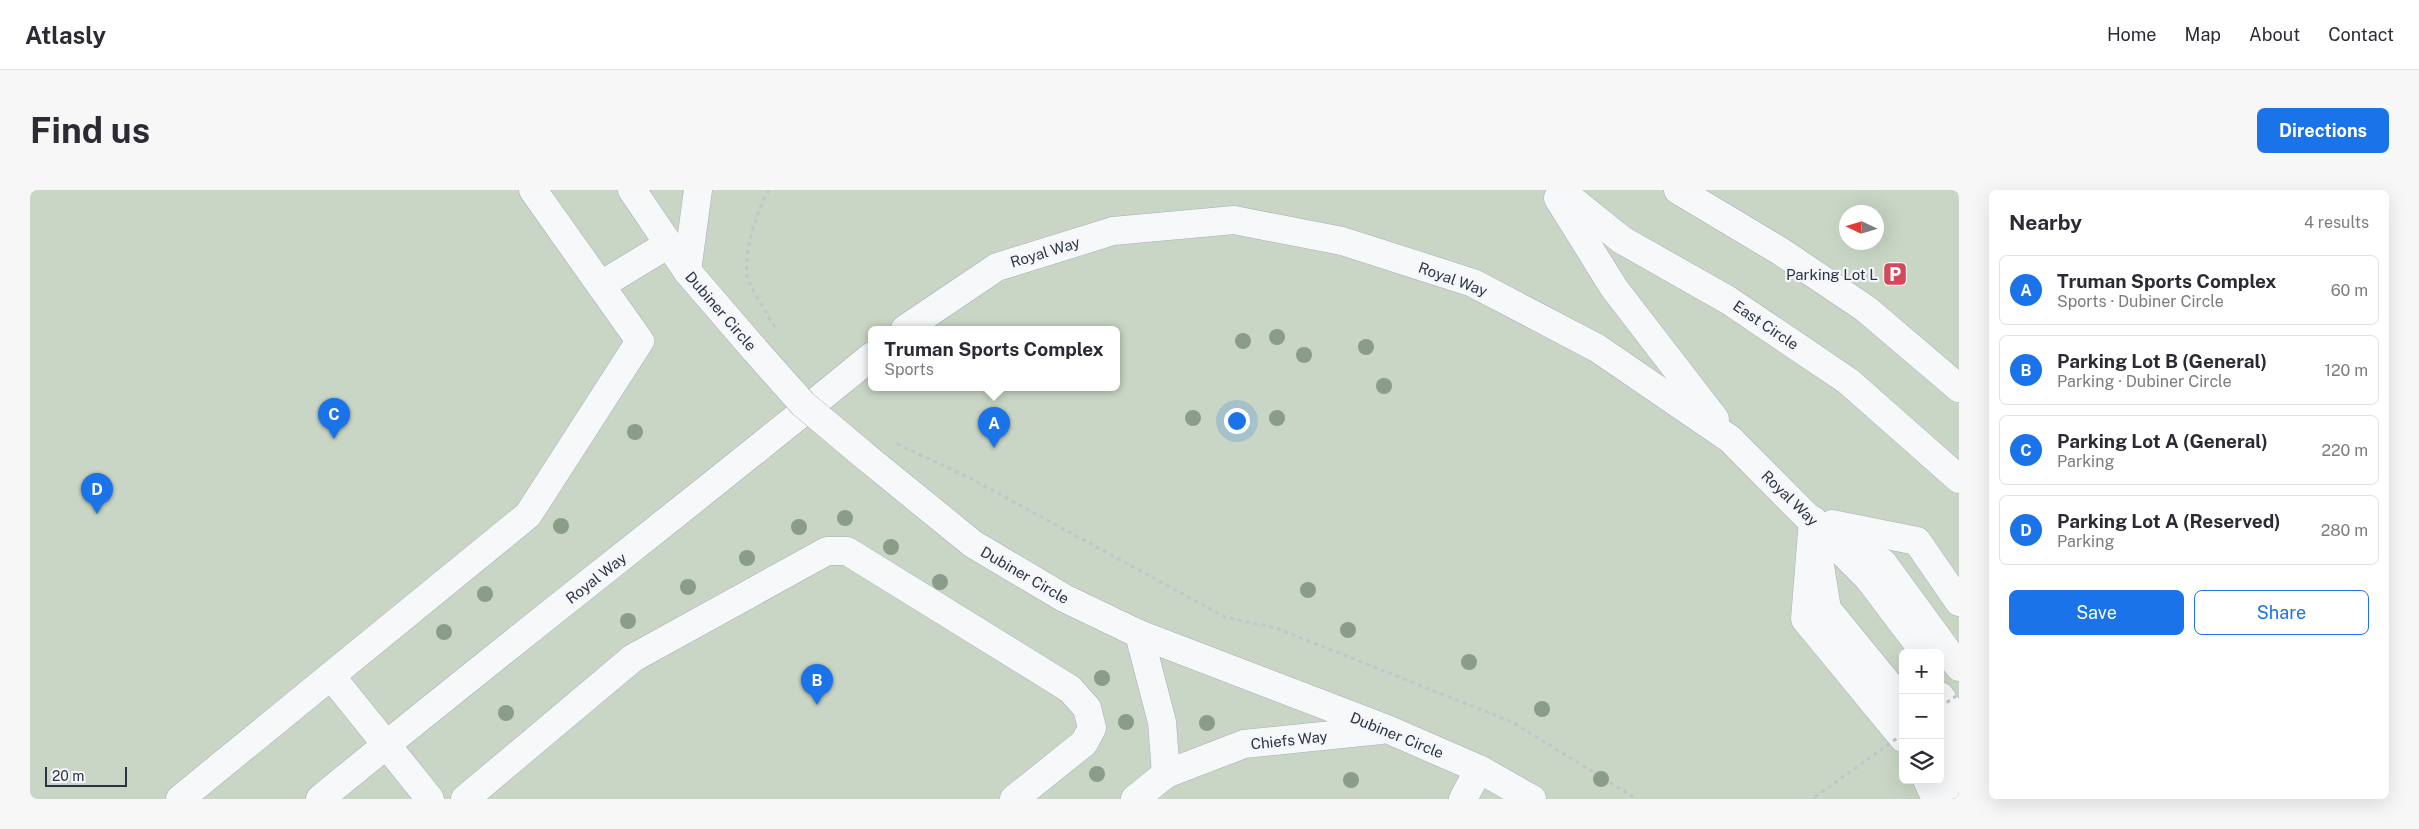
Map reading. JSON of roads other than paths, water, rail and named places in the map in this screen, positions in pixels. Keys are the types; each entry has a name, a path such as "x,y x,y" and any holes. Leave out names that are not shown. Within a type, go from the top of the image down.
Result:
{"street":[{"path":"180,799 528,516 640,341 533,190"},
{"name":"Dubiner Circle","path":"632,190 667,245 687,271 803,404 973,544 1064,598 1139,634 1386,729 1479,769 1532,799"},
{"path":"687,271 698,190"},
{"path":"1553,190 1614,288 1730,439"},
{"name":"East Circle","path":"1560,190 1622,240 1728,300 1848,381 1959,480"},
{"path":"1678,190 1780,251 1866,309 1959,388"},
{"name":"Royal Way","path":"909,326 997,267 1113,231 1234,220 1342,241 1473,283 1596,348 1730,439 1813,520 1869,579 1923,649"},
{"path":"601,285 667,245"},
{"name":"Royal Way","path":"320,799 385,745 700,497 868,359"},
{"path":"1813,520 1918,541 1959,602"},
{"path":"1813,520 1900,553 1959,640"},
{"path":"1813,520 1852,587 1904,649"},
{"path":"1813,520 1883,563 1959,667"},
{"path":"1813,520 1837,593 1899,673"},
{"path":"1813,520 1827,609 1899,697"},
{"path":"1813,520 1805,619 1899,731"},
{"path":"464,799 633,658 826,551 847,551 875,567 1070,689 1087,708 1092,728 1084,743 1014,799"},
{"path":"1139,634 1162,722 1166,774"},
{"path":"331,676 430,799"},
{"path":"1944,677 1959,695"},
{"path":"1944,702 1959,723"},
{"name":"Chiefs Way","path":"1135,799 1166,774 1244,744 1386,729"},
{"path":"1944,738 1959,759"},
{"path":"1463,799 1479,769"},
{"path":"1944,772 1959,795"},
{"path":"1930,784 1936,799"}],"place":[{"name":"Parking Lot L","path":"1895,274"},
{"name":"Parking Lot A (General)","path":"334,439"},
{"name":"Truman Sports Complex","path":"994,448"},
{"name":"Parking Lot A (Reserved)","path":"97,514"},
{"name":"Parking Lot B (General)","path":"817,705"}]}
